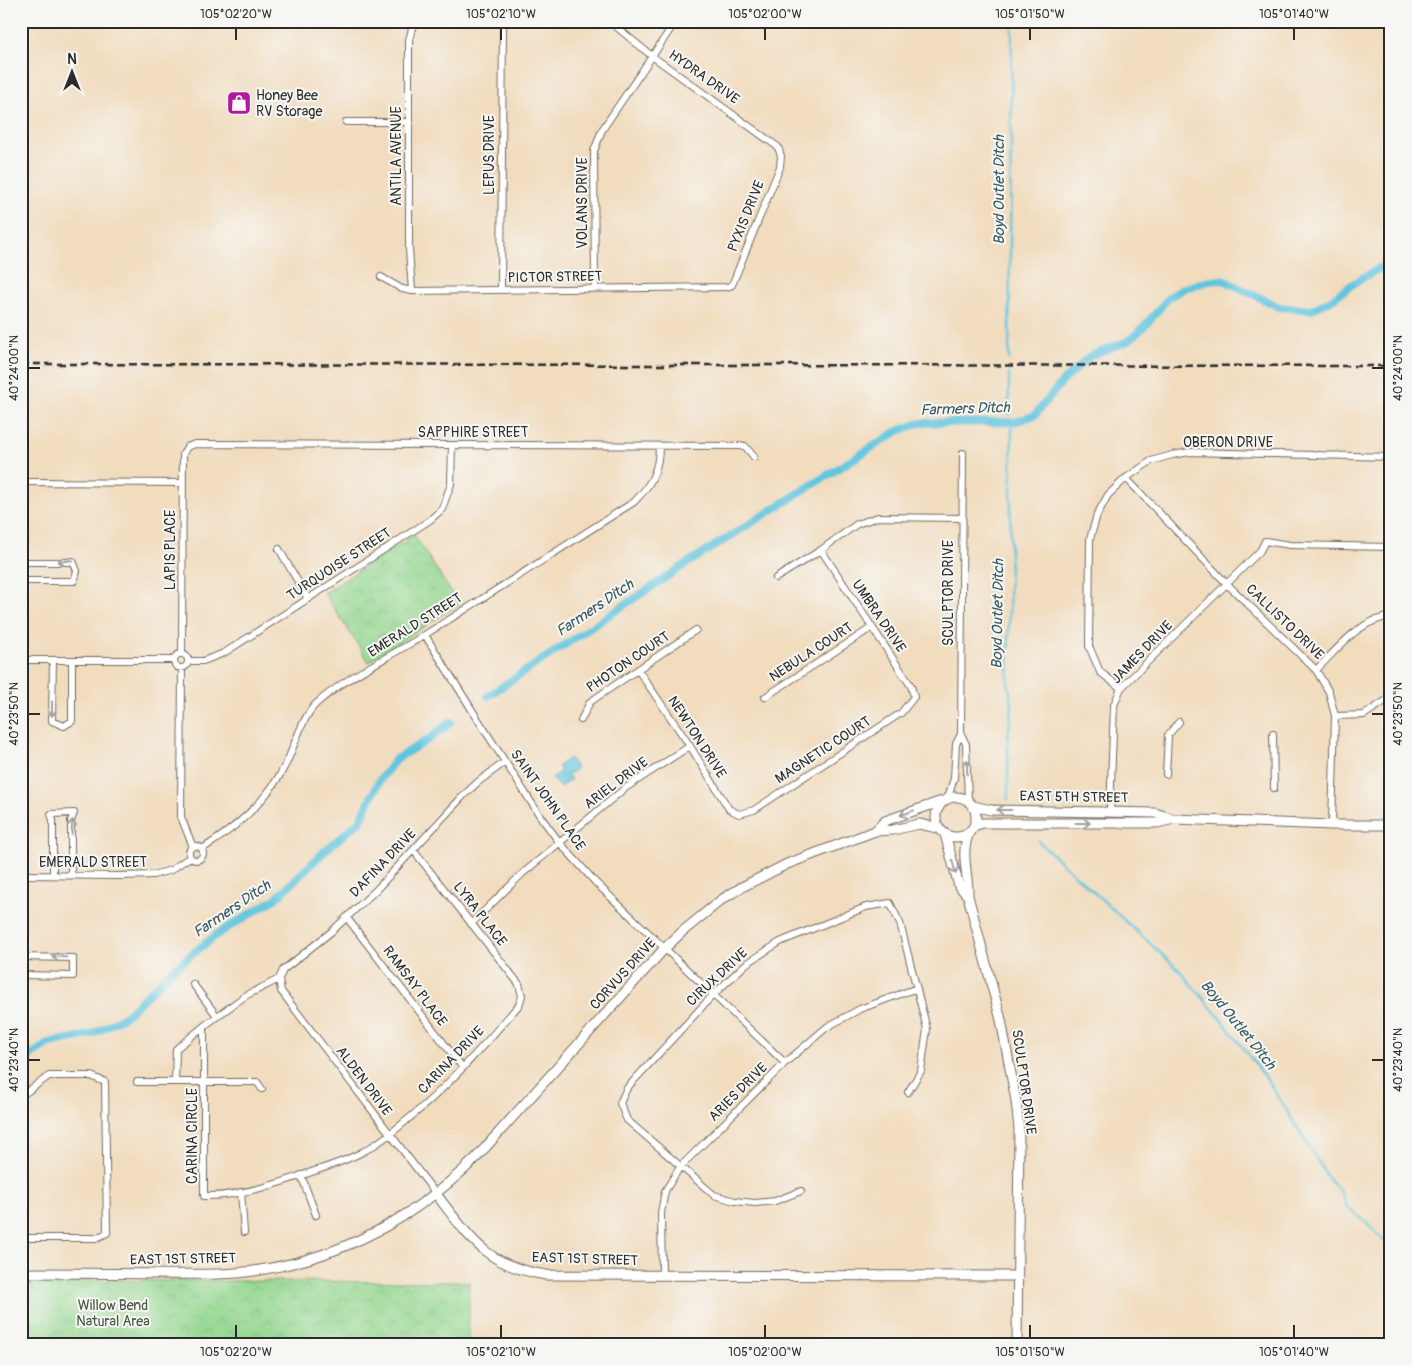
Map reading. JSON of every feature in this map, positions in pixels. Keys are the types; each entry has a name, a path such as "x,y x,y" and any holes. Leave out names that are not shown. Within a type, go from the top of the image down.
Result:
{"street":[{"name":"ANTILA AVENUE","path":"412,291 409,249 409,40 414,21"},
{"name":"LEPUS DRIVE","path":"501,21 503,36 501,290"},
{"name":"HYDRA DRIVE","path":"609,21 652,56 775,142 781,156"},
{"name":"VOLANS DRIVE","path":"595,289 594,152 602,130 676,21"},
{"path":"346,122 409,122"},
{"name":"PYXIS DRIVE","path":"732,285 780,167 781,156"},
{"name":"PICTOR STREET","path":"381,278 402,289 412,291 726,287 732,285"},
{"name":"SAPPHIRE STREET","path":"187,447 195,444 745,446 754,457"},
{"name":"TURQUOISE STREET","path":"188,661 204,661 224,653 430,520 442,508 451,484 452,445"},
{"name":"EMERALD STREET","path":"202,849 242,820 266,795 286,764 300,731 315,704 345,682 425,635 634,502 644,492 652,479 659,462 659,446"},
{"name":"LAPIS PLACE","path":"182,654 183,454 187,447"},
{"name":"OBERON DRIVE","path":"1121,688 1100,672 1089,646 1090,539 1097,514 1108,495 1126,478 1151,461 1190,452 1391,457"},
{"name":"SCULPTOR DRIVE","path":"946,799 954,778 956,744 961,734 963,453"},
{"name":"CALLISTO DRIVE","path":"1126,478 1227,584 1316,670 1329,692 1335,716 1332,825"},
{"path":"21,482 183,483"},
{"path":"776,578 821,550 857,524 878,517 962,518"},
{"name":"JAMES DRIVE","path":"1110,811 1114,705 1121,688 1260,551 1265,541 1290,545 1391,547"},
{"path":"279,548 308,599"},
{"name":"UMBRA DRIVE","path":"821,550 911,686 914,697"},
{"path":"21,562 74,561 77,572 74,581 21,581"},
{"path":"1316,670 1364,626 1374,620 1391,616"},
{"name":"NEBULA COURT","path":"764,697 871,628"},
{"name":"PHOTON COURT","path":"581,720 590,702 696,630"},
{"name":"SAINT JOHN PLACE","path":"425,635 540,816 560,843 596,883 785,1063"},
{"path":"174,660 177,655 182,654 186,656 188,661 186,666 182,668"},
{"path":"21,660 174,660"},
{"path":"53,660 52,721 64,726 72,721 72,660"},
{"path":"174,660 177,667 182,668"},
{"path":"182,668 181,817 193,847"},
{"name":"NEWTON DRIVE","path":"638,670 690,746 729,809 739,814"},
{"name":"MAGNETIC COURT","path":"739,814 754,810 901,713 914,697"},
{"path":"1335,716 1364,715 1391,697"},
{"path":"1166,774 1168,735 1179,722"},
{"name":"SCULPTOR DRIVE","path":"961,734 966,744 970,803"},
{"path":"1273,734 1274,788"},
{"name":"ARIEL DRIVE","path":"471,924 509,885 624,789 690,746"},
{"name":"DAFINA DRIVE","path":"279,979 285,968 318,944 348,918 464,795 505,762"},
{"path":"955,797 970,803 975,812 972,829 958,837 942,831 936,822 936,811 946,799 955,797"},
{"name":"CORVUS DRIVE","path":"875,832 885,821 946,799"},
{"name":"EAST 5TH STREET","path":"970,803 991,810 1156,812 1174,819"},
{"path":"53,875 53,820 51,814 74,813 71,821 72,875"},
{"name":"EAST 5TH STREET","path":"972,829 982,823 1157,823 1174,819 1332,825 1391,825"},
{"name":"CORVUS DRIVE","path":"436,1194 475,1159 664,949 701,915 742,887 787,864 875,832 919,824 942,831"},
{"name":"SCULPTOR DRIVE","path":"972,829 966,839 964,854 969,882 968,896 1001,1020 1016,1101 1019,1129 1016,1276 1017,1344"},
{"name":"SCULPTOR DRIVE","path":"942,831 959,886 968,896"},
{"path":"198,846 202,849 203,855 200,859 195,860 190,857 189,851 193,847 198,846"},
{"name":"LYRA PLACE","path":"414,850 519,984 522,996"},
{"name":"EMERALD STREET","path":"21,874 153,875 171,870 190,857"},
{"name":"CIRUX DRIVE","path":"680,1167 628,1120 620,1103 627,1088 713,994 746,964 780,942 866,907 890,904 900,923 917,988"},
{"name":"RAMSAY PLACE","path":"348,918 462,1068"},
{"path":"21,957 73,958 74,966 73,976 21,975"},
{"path":"175,1082 176,1049 245,996 279,979"},
{"name":"ALDEN DRIVE","path":"279,979 281,991 436,1194"},
{"path":"193,984 217,1016"},
{"path":"908,1092 921,1071 927,1029 917,988"},
{"name":"ARIES DRIVE","path":"662,1276 661,1213 665,1192 680,1167 785,1063 827,1027 860,1009 917,988"},
{"name":"CARINA DRIVE","path":"389,1134 433,1099 519,1006 522,996"},
{"name":"CARINA CIRCLE","path":"204,1026 204,1196 241,1192 279,1183 350,1159 389,1134"},
{"path":"21,1096 49,1076 91,1076 105,1082 107,1233 96,1238 21,1238"},
{"path":"137,1082 256,1082 262,1090"},
{"path":"680,1167 714,1195 735,1201 755,1203 774,1201 801,1192"},
{"path":"301,1175 316,1215"},
{"path":"241,1192 244,1232"},
{"name":"EAST 1ST STREET","path":"21,1273 206,1274 284,1266 326,1254 358,1241 404,1217 436,1194 466,1234 497,1260 515,1268 546,1275 1016,1276"}],"green space":[{"path":"414,535 459,604 369,662 324,593"},
{"name":"Willow Bend Natural Area","path":"21,1280 469,1282 469,1344 21,1344"}],"water":[{"path":"569,758 577,768 568,775 571,779 560,788 552,778 561,771 558,766"}],"waterway":[{"name":"Boyd Outlet Ditch","path":"1009,359 1012,21"},
{"name":"Farmers Ditch","path":"488,696 689,562 898,431 919,423 1015,422 1035,415 1063,381 1090,356 1128,341 1144,327 1169,297 1185,288 1209,281 1223,280 1279,307 1311,310 1331,300 1357,281 1391,262"},
{"name":"Boyd Outlet Ditch","path":"1009,374 1009,415"},
{"name":"Boyd Outlet Ditch","path":"1008,799 1008,739 1012,705 1008,683 1012,428"},
{"name":"Farmers Ditch","path":"21,1062 49,1043 93,1034 125,1016 178,965 219,933 275,899 328,848 360,821 379,781 396,759 429,739 451,722"},
{"name":"Boyd Outlet Ditch","path":"1038,841 1180,971 1220,1018 1269,1082 1330,1181 1340,1190 1346,1206 1368,1224 1391,1248"}],"railway":[{"path":"21,364 1391,366"}],"place":[{"name":"Honey Bee RV Storage","path":"239,103"}]}
